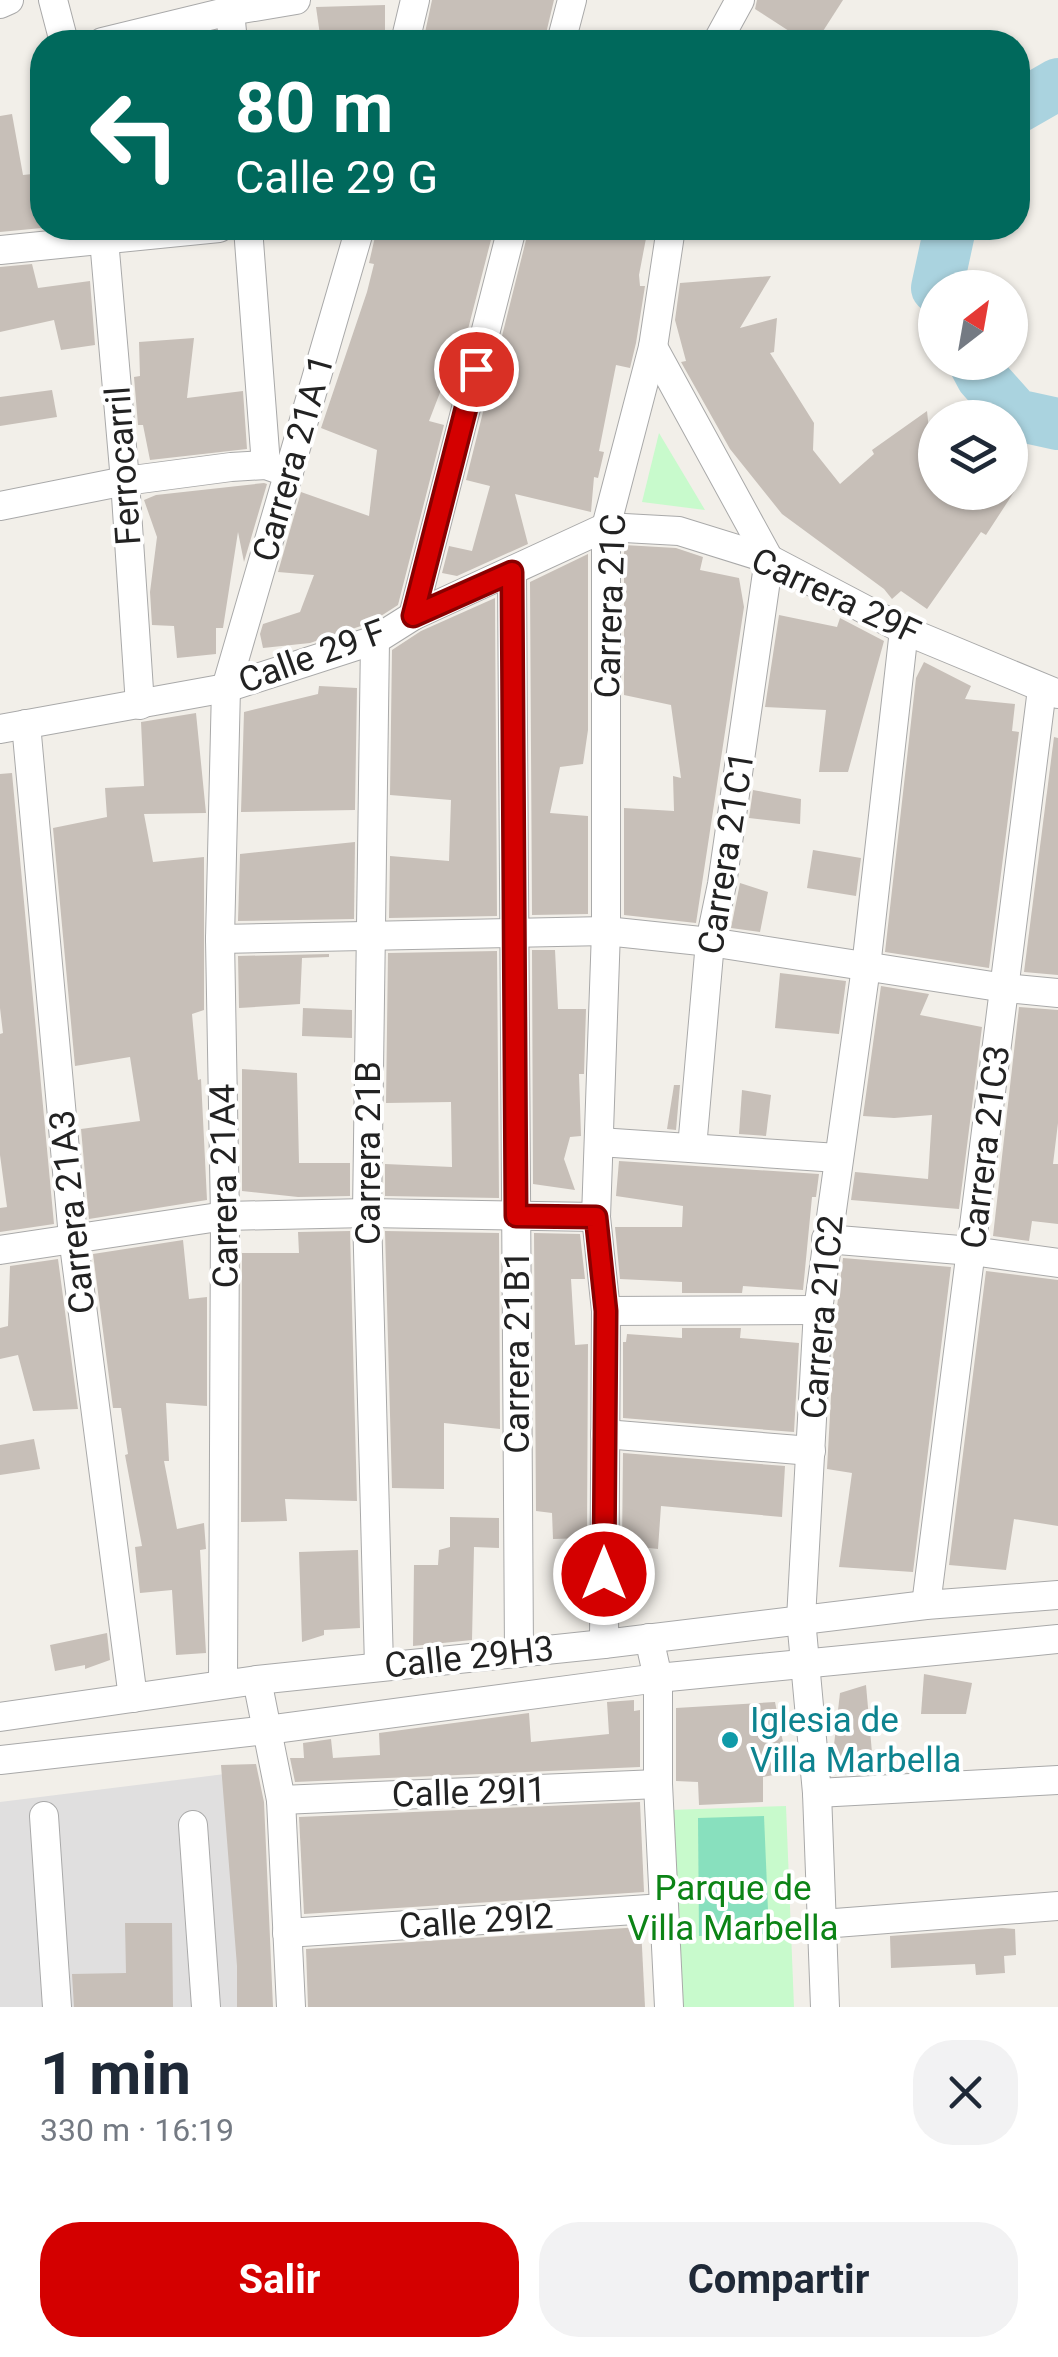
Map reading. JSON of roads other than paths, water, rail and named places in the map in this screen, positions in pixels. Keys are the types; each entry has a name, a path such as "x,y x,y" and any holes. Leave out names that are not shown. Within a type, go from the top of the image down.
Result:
{"street":[{"path":"0,4 9,0"},
{"path":"53,0 61,30"},
{"path":"152,30 296,0"},
{"path":"408,30 415,0"},
{"path":"564,30 572,0"},
{"path":"724,30 740,0"},
{"path":"230,11 232,30"},
{"path":"0,250 58,240"},
{"name":"Ferrocarril","path":"105,240 140,704"},
{"path":"0,506 125,481 278,469 249,240"},
{"name":"Carrera 21A 1","path":"226,688 278,469 356,240"},
{"path":"413,616 509,240"},
{"name":"Carrera 21C","path":"604,1644 606,1311 596,1217 606,930 606,527 652,347 669,240"},
{"path":"652,347 770,559"},
{"name":"Calle 29 F","path":"13,726 226,688 376,640 413,616 606,527"},
{"name":"Carrera 29F","path":"606,527 679,532 770,559 904,630 1050,692"},
{"name":"Carrera 21C1","path":"692,1148 710,942 770,559"},
{"name":"Carrera 21B1","path":"512,572 520,1653"},
{"name":"Carrera 21C2","path":"825,2007 817,1793 801,1619 818,1310 866,967 904,630"},
{"name":"Carrera 21B","path":"376,640 366,1213 379,1666"},
{"name":"Carrera 21A4","path":"224,1684 225,1216 220,939 226,688"},
{"name":"Carrera 21C3","path":"926,1606 1005,988 1050,692"},
{"name":"Carrera 21A3","path":"13,726 73,1237 133,1698"},
{"path":"220,939 606,930 1058,993"},
{"path":"599,1142 838,1158"},
{"path":"0,1250 225,1216 366,1213 596,1217"},
{"path":"826,1239 972,1251 1058,1263"},
{"path":"606,1311 818,1310"},
{"path":"605,1434 811,1451"},
{"name":"Calle 29H3","path":"0,1718 256,1680 801,1619 1058,1596"},
{"path":"649,1638 658,1678 658,1784 669,2007"},
{"name":"Calle 29H3","path":"0,1760 268,1730 658,1678 1058,1639"},
{"path":"256,1680 280,1800 291,2007"},
{"path":"817,1793 1058,1780"},
{"name":"Calle 29I1","path":"280,1800 658,1784"},
{"path":"44,1816 57,2007"},
{"path":"193,1825 206,2007"},
{"path":"822,1924 1058,1906"},
{"name":"Calle 29I2","path":"287,1933 664,1908"}],"waterway":[{"path":"1030,100 1058,84"},
{"path":"941,270 947,240"},
{"path":"985,380 1016,415 1058,424"}],"place":[{"name":"Iglesia de Villa Marbella","path":"730,1740"}],"park label":[{"name":"Parque de Villa Marbella","path":"733,1908"}]}
